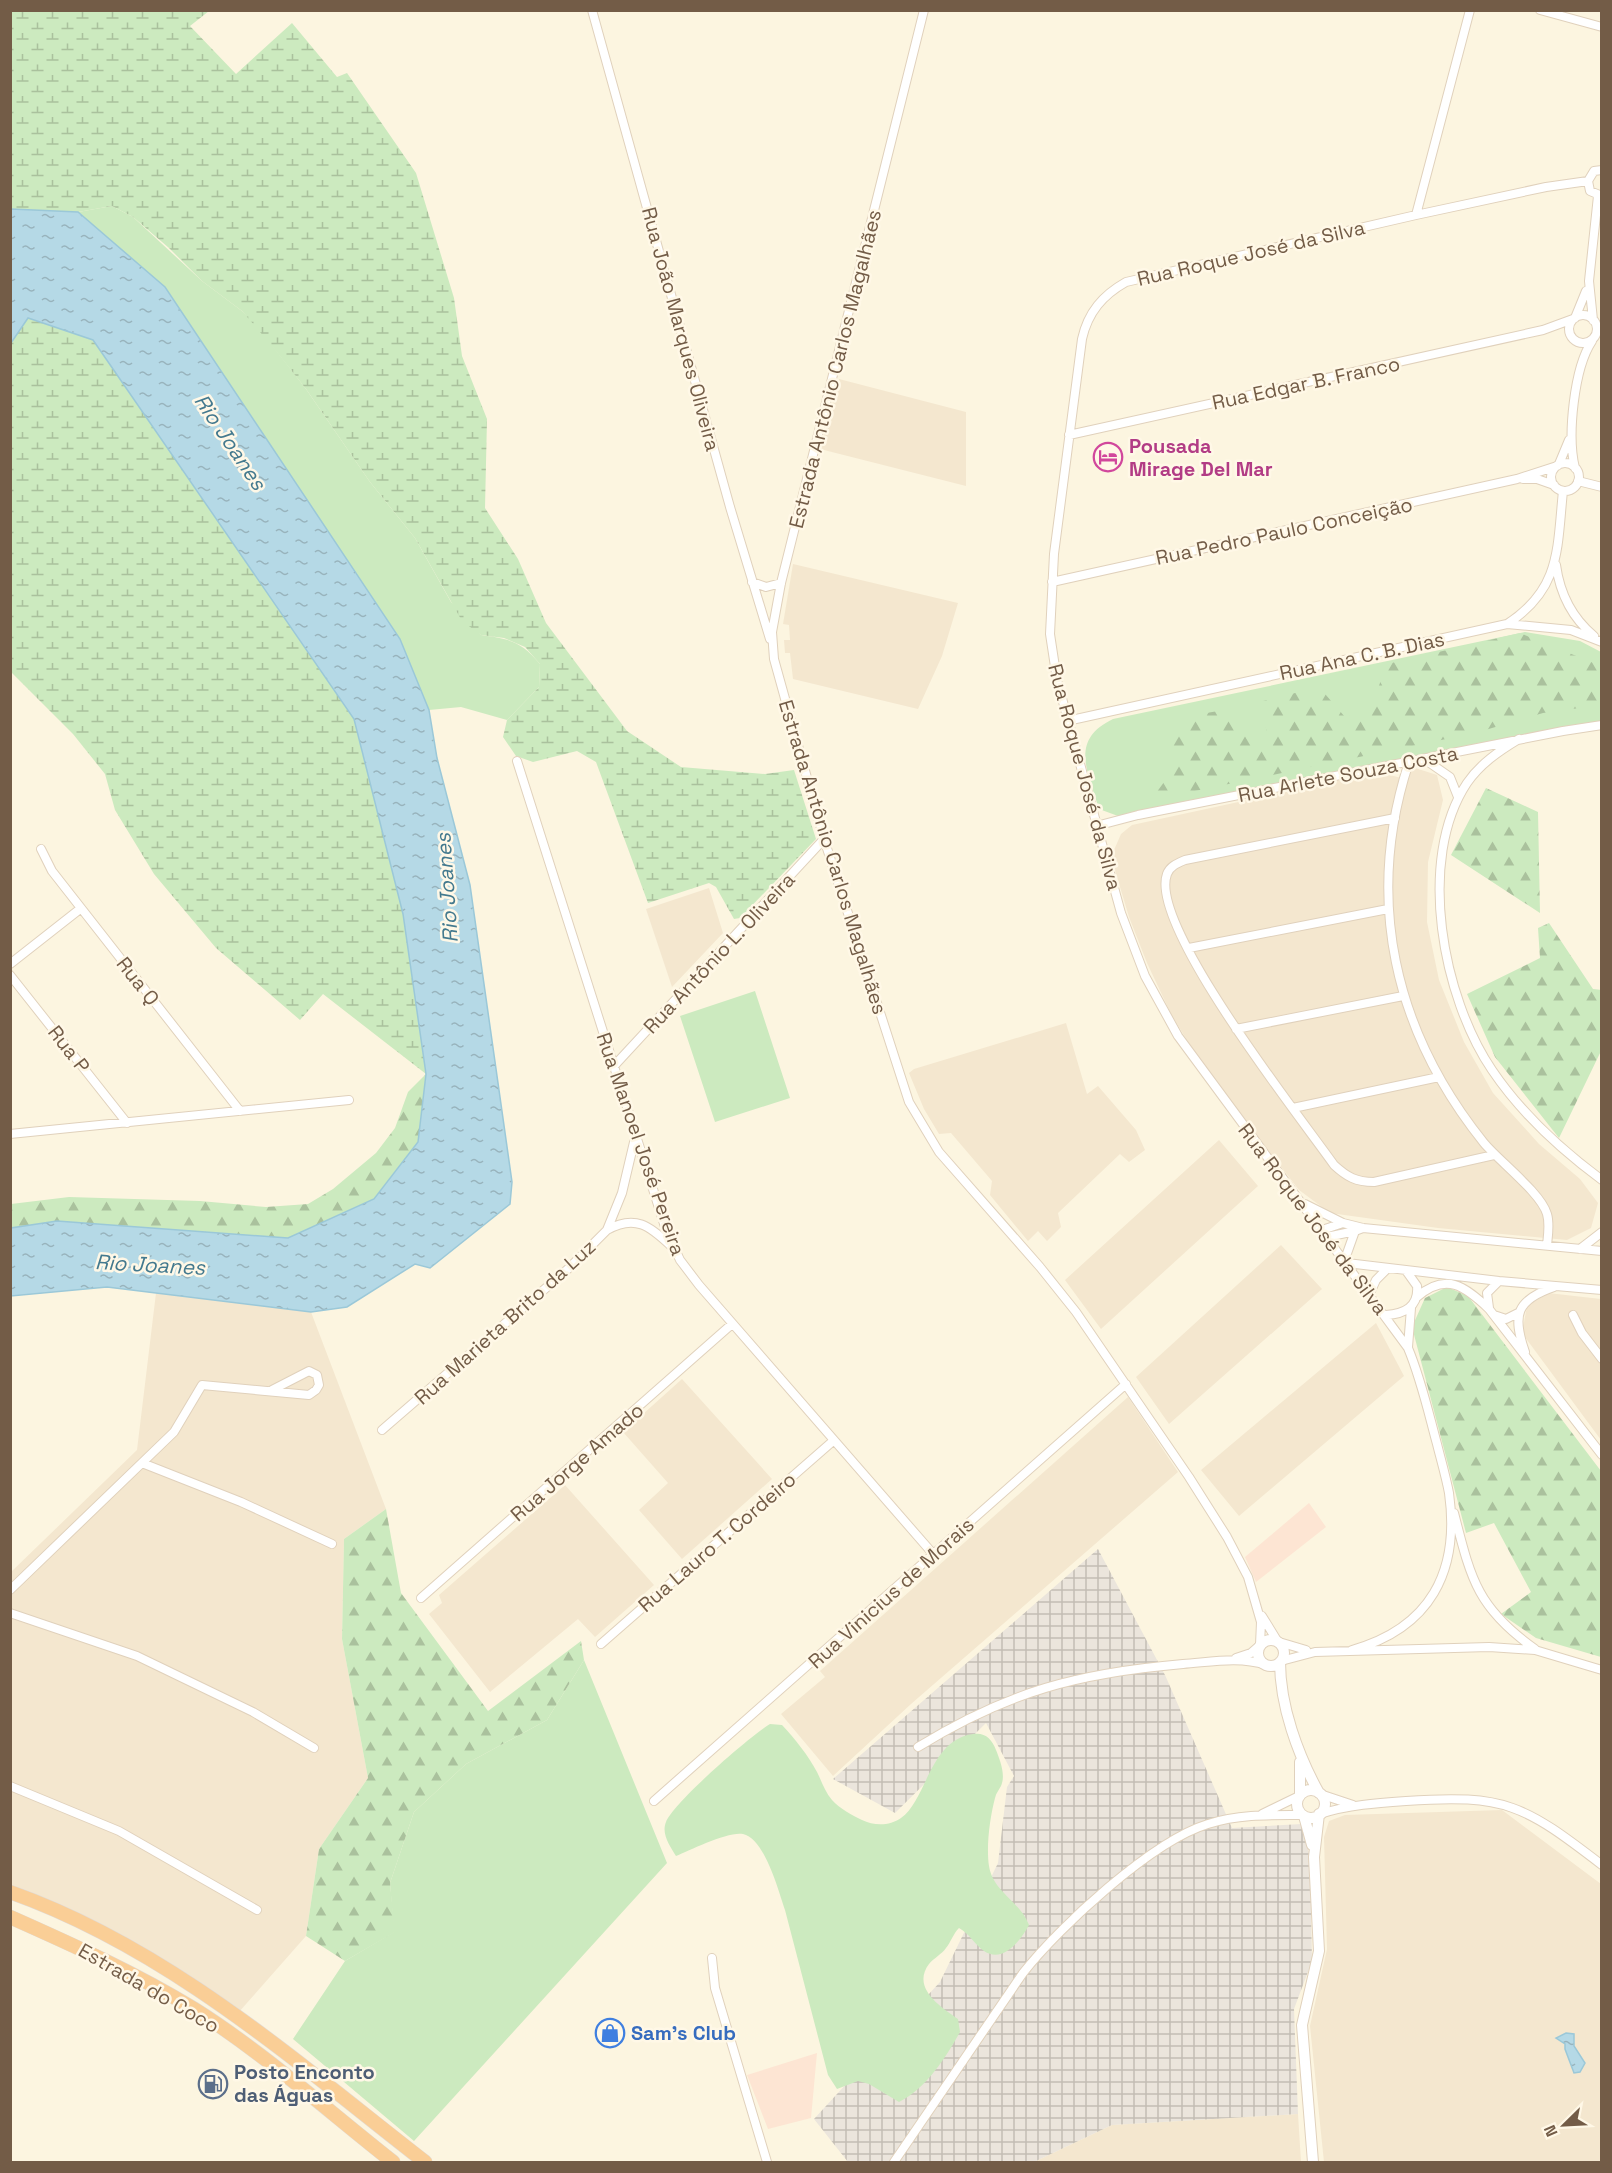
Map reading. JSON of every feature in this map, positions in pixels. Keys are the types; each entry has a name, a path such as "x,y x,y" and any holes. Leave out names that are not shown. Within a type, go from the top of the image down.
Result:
{"highway":[{"name":"Estrada do Coco","path":"10,1892 99,1930 173,1972 425,2163"},
{"name":"Estrada do Coco","path":"10,1917 90,1952 194,2009 228,2033 393,2163"}],"street":[{"name":"Rua João Marques Oliveira","path":"592,10 772,647"},
{"name":"Estrada Antônio Carlos Magalhães","path":"924,10 781,583 774,616 772,647 823,835 894,1061 918,1120 939,1152 1058,1288 1126,1384 1227,1537 1248,1577 1258,1607 1262,1629 1260,1645"},
{"path":"1416,215 1470,10"},
{"path":"1540,10 1602,27"},
{"path":"1578,379 1584,356 1597,332 1597,323 1589,302 1589,281 1600,196 1590,191 1588,181 1594,171 1601,169"},
{"name":"Rua Roque José da Silva","path":"1535,1650 1497,1619 1484,1602 1468,1565 1422,1385 1408,1348 1370,1293 1196,1063 1160,1005 1132,945 1096,826 1067,721 1052,657 1050,634 1052,582 1083,332 1093,310 1113,289 1142,277 1546,187 1588,181"},
{"path":"1574,422 1558,465 1551,475 1554,485 1563,491 1572,489 1578,481 1572,448 1578,379 1578,355 1569,328 1589,281"},
{"path":"1574,319 1582,315 1597,323"},
{"name":"Rua Edgar B. Franco","path":"1069,435 1543,330 1574,319"},
{"name":"Rua Edgar B. Franco","path":"1543,330 1572,339"},
{"path":"1572,339 1586,344 1592,341"},
{"path":"1558,465 1568,463 1575,468"},
{"name":"Rua Pedro Paulo Conceição","path":"1052,582 1517,479 1558,465"},
{"name":"Rua Pedro Paulo Conceição","path":"1517,479 1537,479 1554,485"},
{"path":"1578,481 1602,487"},
{"name":"Rua Ana C. B. Dias","path":"1067,721 1507,624 1541,596 1556,564 1563,491"},
{"path":"1556,564 1558,580 1569,608 1585,628 1601,642"},
{"path":"752,582 766,587 781,583"},
{"path":"1507,624 1570,630 1601,642"},
{"name":"Rua Arlete Souza Costa","path":"1096,826 1138,815 1519,739 1602,725"},
{"path":"1519,739 1479,768 1458,797 1445,844 1440,902 1445,953 1466,1023 1491,1069 1541,1129 1602,1180"},
{"path":"1423,759 1450,777 1458,797"},
{"name":"Rua Manoel José Pereira","path":"517,761 636,1137 674,1248 689,1274 934,1555"},
{"path":"1409,762 1395,818 1388,909 1392,949 1403,996 1418,1037 1439,1077 1494,1155 1545,1208 1549,1224 1547,1245"},
{"path":"1395,818 1177,863 1167,875 1166,885 1171,909 1221,1008 1334,1165 1353,1180 1374,1182 1494,1155"},
{"name":"Rua Antônio L. Oliveira","path":"614,1067 823,835"},
{"name":"Rua Q","path":"42,849 52,871 80,909 240,1111"},
{"path":"10,964 80,909"},
{"path":"1189,948 1388,909"},
{"name":"Rua P","path":"10,975 127,1123"},
{"path":"1236,1029 1403,996"},
{"path":"1293,1108 1439,1077"},
{"path":"10,1125 14,1133 349,1100"},
{"name":"Rua Marieta Brito da Luz","path":"382,1430 569,1268 608,1230 622,1193 636,1137"},
{"path":"1300,1201 1359,1229"},
{"path":"608,1230 625,1222 639,1223 674,1248"},
{"path":"1325,1234 1343,1223"},
{"path":"1359,1229 1346,1261 1387,1269 1602,1290"},
{"path":"1325,1234 1359,1229 1602,1251"},
{"path":"1580,1249 1602,1232"},
{"path":"1370,1293 1376,1280 1387,1269"},
{"path":"1406,1271 1415,1280 1417,1297"},
{"path":"1490,1311 1487,1293 1499,1281"},
{"path":"1515,1282 1524,1290 1525,1302"},
{"path":"1408,1348 1411,1308 1417,1297 1427,1289 1446,1283 1472,1292 1490,1311 1602,1455"},
{"path":"1528,1361 1518,1328 1518,1313 1534,1294 1557,1286"},
{"path":"1386,1315 1400,1313 1411,1308"},
{"path":"1490,1311 1506,1318 1518,1313"},
{"path":"1573,1315 1582,1333 1602,1359"},
{"name":"Rua Jorge Amado","path":"421,1598 732,1324"},
{"path":"10,1590 174,1432 202,1385 309,1395 316,1390 319,1380 317,1375 309,1371 272,1390"},
{"name":"Rua Vinicius de Morais","path":"654,1801 1126,1384"},
{"name":"Rua Lauro T. Cordeiro","path":"601,1644 833,1441"},
{"path":"142,1463 241,1502 332,1544"},
{"name":"Rua Roque José da Silva","path":"1352,1650 1370,1645 1398,1631 1411,1622 1433,1596 1441,1582 1450,1548 1449,1491"},
{"name":"Estrada Antônio Carlos Magalhães","path":"1258,1607 1279,1642"},
{"path":"10,1613 137,1656 253,1712 314,1748"},
{"path":"918,1747 981,1713 1069,1680 1123,1669 1227,1660 1251,1653 1270,1639 1315,1652"},
{"path":"1279,1642 1284,1654 1280,1662 1285,1701 1299,1750 1324,1806 1320,1814 1314,1857"},
{"path":"1260,1645 1258,1657 1266,1665 1285,1701"},
{"path":"1227,1660 1266,1665 1315,1652 1477,1647 1535,1650 1602,1670"},
{"path":"1299,1750 1298,1809 1304,1816 1314,1857 1319,1951 1302,2025 1313,2163"},
{"path":"10,1786 119,1832 257,1910"},
{"path":"1259,1815 1307,1791 1356,1805"},
{"path":"894,2162 1043,1948 1084,1909 1141,1863 1196,1828 1223,1820 1259,1815 1312,1818 1356,1805 1455,1798 1503,1803 1545,1822 1602,1865"},
{"path":"712,1958 715,1988 767,2163"}],"shaded area":[{"path":"839,379 966,412 966,486 820,449"},
{"path":"793,564 958,603 942,656 918,709 793,679 790,653 785,653 784,640 790,640 789,625 783,624"},
{"path":"1412,767 1437,775 1443,800 1428,862 1427,922 1439,980 1464,1042 1493,1093 1539,1144 1580,1179 1598,1203 1591,1228 1567,1240 1438,1228 1330,1213 1299,1190 1201,1063 1171,1014 1129,917 1111,857 1121,834 1132,825 1377,772 1406,779"},
{"path":"709,888 723,933 672,987 646,909"},
{"path":"1066,1023 1087,1094 1098,1086 1136,1130 1145,1150 1129,1162 1120,1154 1058,1213 1061,1227 1047,1241 1038,1231 1028,1241 990,1195 992,1181 951,1133 939,1134 924,1109 909,1073 914,1069"},
{"path":"1219,1140 1258,1186 1101,1329 1065,1280"},
{"path":"1281,1245 1322,1289 1169,1424 1136,1377"},
{"path":"156,1293 311,1312 386,1509 344,1539 342,1639 368,1778 319,1849 306,1936 239,2012 163,1959 88,1919 11,1886 11,1572 137,1450"},
{"path":"1548,1293 1601,1299 1601,1440 1522,1333 1527,1306"},
{"path":"1376,1323 1404,1376 1239,1516 1201,1470"},
{"path":"682,1379 772,1479 682,1559 639,1510 668,1483 623,1432"},
{"path":"1128,1397 1178,1472 911,1704 833,1776 781,1714 825,1677 820,1671"},
{"path":"565,1485 654,1585 595,1637 578,1619 490,1692 429,1614 442,1603 439,1595"},
{"path":"1309,1503 1326,1527 1256,1582 1245,1557"},
{"path":"1098,1549 1165,1675 1232,1828 1302,1824 1310,1858 1312,1961 1294,2009 1298,2114 1112,2125 1034,2162 848,2162 814,2119 940,1982 998,1863 1007,1787 1014,1776 986,1723 895,1813 833,1779"},
{"path":"1502,1810 1601,1884 1601,2162 1324,2162 1310,2026 1327,1949 1324,1837 1329,1821 1345,1815"},
{"path":"817,2053 811,2118 768,2129 747,2075"},
{"path":"1298,2114 1301,2162 1034,2162 1112,2125"}],"green space":[{"path":"11,11 209,11 190,26 236,74 292,23 337,77 347,73 416,173 454,298 462,356 487,419 485,508 518,559 546,623 627,731 681,767 765,774 794,770 816,839 740,918 734,919 716,887 709,883 648,903 596,762 577,751 533,762 516,756 503,737 507,720 539,687 540,664 525,647 504,638 481,635 462,621 415,538 370,482 306,389 242,311 202,281 133,217 112,206 78,212 11,209"},
{"path":"112,206 133,217 202,281 242,311 258,327 306,389 370,482 415,538 451,602 481,635 514,642 527,650 540,664 539,687 507,720 461,707 429,710 400,639 165,287 78,212"},
{"path":"28,318 93,340 354,719 403,914 426,1074 323,994 300,1020 216,948 154,874 115,810 105,774 73,734 11,672 10,343"},
{"path":"1525,632 1580,641 1601,652 1601,721 1118,816 1099,809 1087,770 1086,747 1099,727 1113,719"},
{"path":"1520,633 1601,666 1601,705 1543,713 1475,733 1151,800 1167,778 1171,719 1230,709 1247,739 1267,732 1259,702 1319,687 1345,717 1370,710 1387,664"},
{"path":"1486,788 1538,812 1540,913 1451,855"},
{"path":"1549,923 1593,989 1602,990 1601,1051 1559,1138 1495,1057 1467,994 1540,958 1538,928"},
{"path":"755,991 790,1098 715,1122 680,1016"},
{"path":"426,1074 418,1142 374,1199 288,1239 57,1221 11,1228 11,1204 69,1197 200,1201 266,1207 308,1204 333,1189 376,1153 395,1128 408,1092"},
{"path":"1447,1287 1468,1296 1601,1471 1601,1657 1536,1638 1501,1614 1531,1592 1494,1523 1466,1533 1412,1327 1425,1298"},
{"path":"386,1509 401,1593 488,1711 581,1641 584,1660 547,1720 466,1764 414,1812 390,1883 395,1932 345,1961 306,1936 319,1849 368,1778 342,1639 344,1539"},
{"path":"584,1660 667,1863 414,2141 293,2039 345,1961 394,1932 390,1883 414,1812 466,1764 547,1720"},
{"path":"770,1724 782,1725 810,1759 827,1794 835,1803 858,1818 877,1824 897,1821 910,1809 938,1758 958,1739 973,1734 984,1735 992,1743 999,1758 1003,1777 995,1796 990,1823 989,1866 996,1883 1020,1909 1029,1925 1011,1948 998,1955 984,1951 959,1928 944,1950 929,1964 924,1973 926,1989 937,2003 958,2019 960,2032 942,2062 926,2081 899,2102 869,2084 858,2081 837,2089 828,2075 785,1910 770,1866 758,1845 743,1834 729,1835 676,1856 665,1835 666,1822 683,1800 731,1755"}],"water":[{"name":"Rio Joanes","path":"11,209 78,212 165,287 400,639 429,710 437,758 470,885 512,1182 510,1204 430,1268 415,1264 347,1307 311,1312 107,1287 11,1296 11,1228 57,1221 288,1238 374,1199 418,1142 426,1074 403,914 354,719 93,340 28,318 11,343"},
{"path":"1566,2033 1574,2034 1574,2046 1585,2063 1580,2072 1574,2073 1565,2044 1556,2038"}],"place":[{"name":"Pousada Mirage Del Mar","path":"1108,457"},
{"name":"Sam's Club","path":"610,2033"},
{"name":"Posto Enconto das Águas","path":"213,2084"}]}
